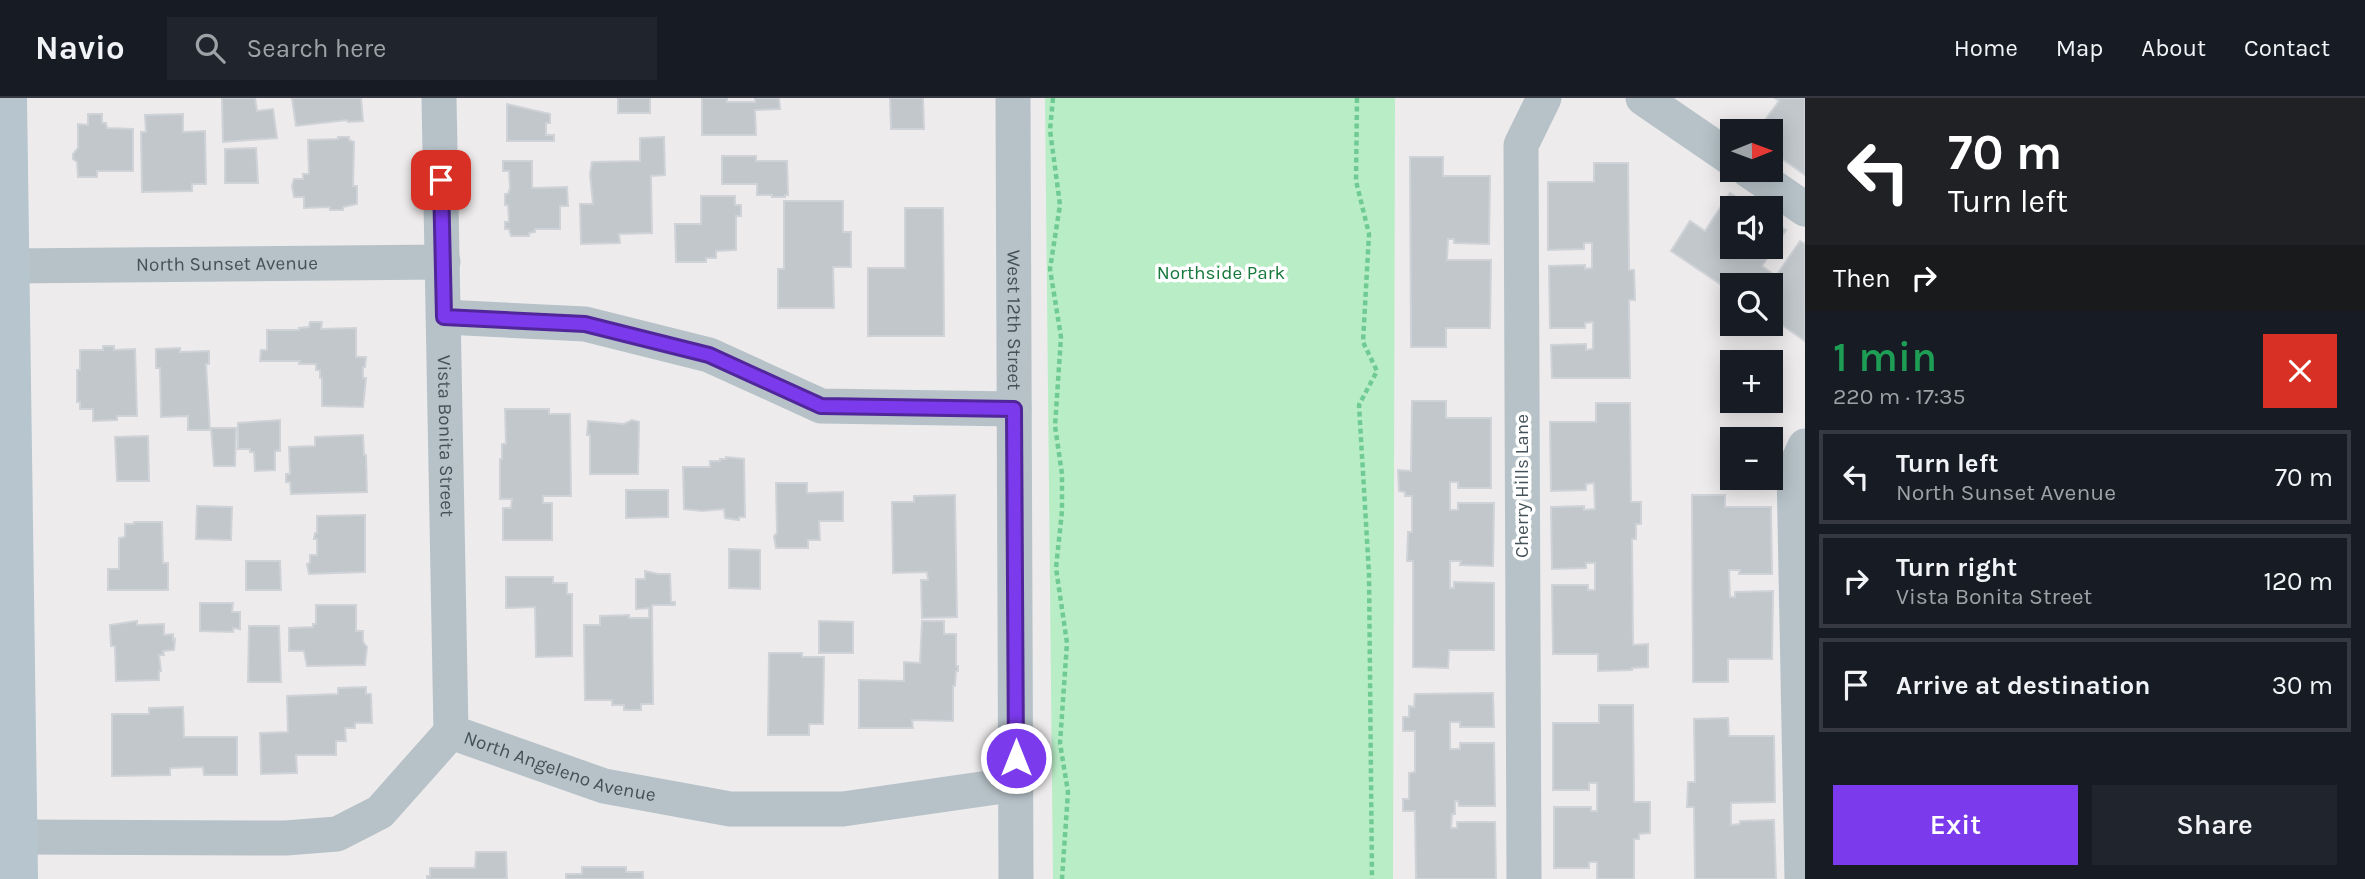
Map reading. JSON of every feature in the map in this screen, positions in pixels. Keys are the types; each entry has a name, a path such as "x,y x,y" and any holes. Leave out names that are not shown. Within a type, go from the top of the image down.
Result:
{"street":[{"path":"8,98 7,284 14,859"},
{"name":"Vista Bonita Street","path":"439,98 451,732"},
{"name":"West 12th Street","path":"1013,98 1016,879"},
{"name":"Cherry Hills Lane","path":"1524,879 1521,145 1544,98"},
{"path":"1643,98 1720,151"},
{"path":"1766,182 1805,209"},
{"name":"North Sunset Avenue","path":"7,284 443,262"},
{"path":"444,317 585,324 709,355 821,406 1014,409"},
{"path":"1802,879 1800,593 1794,470 1805,446"},
{"name":"North Angeleno Avenue","path":"14,859 337,834 380,813 451,732 604,786 730,809 844,808 1016,785"}],"path":[{"path":"1053,98 1049,130 1060,205 1050,269 1061,337 1055,426 1062,474 1062,511 1056,568 1067,643 1060,743 1068,792 1062,879"},
{"path":"1357,98 1356,181 1369,234 1363,342 1377,371 1359,405 1369,574 1372,879"}],"green space":[{"name":"Northside Park","path":"1045,98 1395,98 1393,879 1053,879"}],"building":[{"path":"222,98 255,98 257,111 273,109 277,138 223,142"},
{"path":"292,98 361,98 363,121 347,120 296,126"},
{"path":"618,98 650,98 650,113 618,113"},
{"path":"702,98 727,98 727,102 755,102 755,98 779,98 780,109 755,110 756,135 702,135"},
{"path":"890,98 923,98 924,129 891,129"},
{"path":"1775,98 1805,98 1805,175 1783,159 1783,119 1766,119 1779,101"},
{"path":"507,104 550,114 550,123 546,123 546,135 554,135 554,141 507,141"},
{"path":"88,114 102,114 102,123 106,123 107,128 133,129 133,171 97,171 97,177 78,177 77,162 73,159 73,154 78,148 78,124 88,125"},
{"path":"183,114 183,132 205,131 206,184 192,184 192,191 142,192 141,132 146,132 145,115"},
{"path":"349,137 349,140 354,142 353,186 357,186 357,204 343,207 343,210 330,210 330,207 304,208 304,197 294,197 292,186 294,179 303,179 303,174 309,174 308,140"},
{"path":"664,137 665,175 651,176 652,233 619,234 620,243 581,244 580,204 593,204 590,174 592,162 640,161 640,138"},
{"path":"256,148 258,183 225,183 225,149"},
{"path":"722,156 756,156 756,161 787,161 788,195 757,195 757,184 722,184"},
{"path":"1410,157 1443,157 1443,176 1490,176 1489,244 1454,243 1454,239 1448,239 1447,260 1491,260 1490,328 1446,328 1446,347 1411,347"},
{"path":"503,161 532,161 532,188 567,187 568,206 560,206 560,229 535,229 529,236 511,236 509,229 505,229 505,222 509,222 505,194 508,194 510,188 509,171 503,171"},
{"path":"1594,163 1628,163 1629,270 1634,270 1635,300 1629,300 1630,378 1552,378 1551,345 1586,344 1586,350 1593,349 1593,322 1585,323 1585,328 1550,328 1549,266 1585,265 1585,269 1592,268 1592,243 1584,243 1584,249 1548,250 1548,182 1594,182"},
{"path":"701,196 735,196 735,205 741,205 741,216 736,216 736,250 716,251 716,258 706,258 706,262 676,262 675,224 701,224"},
{"path":"784,201 843,201 843,232 851,232 851,267 833,267 834,308 778,308 778,269 784,269"},
{"path":"905,208 943,208 944,336 868,336 868,268 905,268"},
{"path":"1720,208 1720,259 1767,259 1762,266 1772,273 1720,273 1720,284 1671,251 1690,221 1705,231"},
{"path":"1800,241 1805,244 1805,341 1783,326 1783,273 1778,273"},
{"path":"310,322 322,322 321,329 356,328 356,357 366,357 363,367 363,378 366,378 363,407 322,406 322,378 320,370 316,370 316,364 299,364 300,361 260,361 261,350 267,350 267,330 299,330 309,327"},
{"path":"103,346 114,346 114,350 135,349 137,416 117,416 117,420 93,421 93,409 80,409 80,402 77,402 77,370 80,370 80,350 103,350"},
{"path":"180,348 180,352 209,351 209,364 206,364 210,430 188,430 188,416 161,417 160,368 156,368 156,349"},
{"path":"1412,401 1446,401 1446,418 1491,418 1491,488 1458,488 1458,482 1450,482 1450,510 1458,510 1458,503 1494,503 1493,566 1460,565 1461,561 1450,561 1450,588 1454,588 1454,582 1494,583 1494,650 1449,650 1448,668 1413,667 1413,561 1407,561 1408,532 1412,532 1412,496 1405,496 1405,492 1399,491 1398,470 1411,471"},
{"path":"1596,403 1630,403 1631,502 1641,502 1641,524 1636,524 1636,539 1632,539 1633,645 1648,644 1648,667 1632,670 1598,671 1598,654 1553,654 1552,585 1588,585 1588,590 1595,590 1595,563 1586,563 1586,568 1552,569 1551,507 1584,506 1584,510 1595,509 1594,483 1586,484 1586,490 1551,491 1550,422 1596,422"},
{"path":"505,409 549,409 549,414 570,414 571,496 543,496 543,503 552,503 552,540 503,540 503,508 511,508 512,499 500,499 500,459 502,444 506,444"},
{"path":"280,420 280,451 275,451 275,470 255,471 254,452 250,452 250,449 238,449 238,423"},
{"path":"632,420 639,422 638,474 590,474 588,421 624,424"},
{"path":"211,428 236,428 235,466 214,466"},
{"path":"363,435 367,492 291,494 290,482 286,482 286,474 290,474 289,447 315,446 315,437"},
{"path":"148,436 149,481 117,481 115,437"},
{"path":"726,457 744,459 745,517 739,517 739,520 725,518 724,509 684,509 683,467 710,467 710,461 720,461"},
{"path":"776,483 807,483 807,493 843,492 843,521 819,521 820,540 808,540 808,548 776,548"},
{"path":"626,490 668,490 668,517 626,518"},
{"path":"955,495 957,617 922,618 921,580 928,580 927,572 893,573 892,502 914,502 914,496"},
{"path":"1692,495 1725,495 1725,507 1771,507 1772,574 1739,574 1740,570 1729,570 1730,597 1735,597 1735,592 1773,591 1772,659 1728,659 1728,682 1693,682"},
{"path":"197,506 232,507 231,540 196,539"},
{"path":"365,515 365,572 309,574 307,564 310,563 310,555 317,555 317,539 314,539 317,533 317,516"},
{"path":"162,522 163,563 168,563 168,590 108,590 108,569 119,569 119,538 125,537 125,524"},
{"path":"729,549 760,550 760,589 729,588"},
{"path":"246,561 280,561 281,590 246,590"},
{"path":"645,571 670,574 671,602 675,602 675,605 652,605 653,704 641,704 641,710 624,710 624,705 612,705 612,700 585,700 584,625 600,625 600,616 629,615 629,618 649,618 649,608 636,609 636,579 645,579"},
{"path":"506,577 553,577 553,583 567,583 567,594 572,594 572,656 536,657 535,607 506,608"},
{"path":"200,603 233,603 232,612 240,612 240,629 233,628 233,632 200,631"},
{"path":"316,605 356,605 356,631 363,631 363,642 367,647 365,665 307,666 304,651 289,651 289,628 313,627 313,624 316,624"},
{"path":"137,621 137,625 164,624 164,635 173,634 173,640 175,639 174,650 163,651 164,655 159,655 159,680 116,681 115,646 111,646 110,625"},
{"path":"819,621 853,622 853,653 819,653"},
{"path":"922,621 944,621 944,634 956,634 958,671 953,686 953,721 912,720 913,728 859,728 859,680 904,681 904,662 920,663"},
{"path":"249,626 279,626 281,682 248,682"},
{"path":"769,653 802,653 802,657 824,657 823,724 809,724 809,735 768,735"},
{"path":"366,687 366,694 371,694 372,723 355,723 355,728 345,728 346,741 336,741 336,755 296,755 297,773 261,774 260,733 288,732 287,696 338,694 338,688"},
{"path":"1493,693 1494,727 1460,727 1460,722 1450,722 1450,749 1460,749 1460,743 1494,743 1495,806 1459,806 1458,801 1455,801 1451,828 1457,828 1457,822 1495,822 1496,879 1416,879 1415,811 1403,811 1403,799 1409,799 1409,773 1415,772 1415,731 1403,731 1403,717 1409,717 1409,706 1414,707 1415,694"},
{"path":"1599,705 1633,705 1634,802 1650,802 1650,833 1639,834 1639,839 1634,839 1634,879 1597,879 1597,862 1589,862 1589,868 1554,868 1554,807 1591,807 1591,811 1597,811 1597,783 1589,783 1589,790 1553,790 1553,723 1599,723"},
{"path":"183,707 184,737 237,737 237,775 204,775 203,767 170,768 170,775 112,776 112,714 149,714 149,708"},
{"path":"1728,718 1729,736 1774,736 1775,802 1731,803 1731,825 1740,824 1740,821 1774,820 1776,879 1695,879 1694,807 1687,807 1688,782 1695,782 1694,719"},
{"path":"476,852 506,852 507,879 427,879 427,876 430,876 430,868 475,868"},
{"path":"582,867 626,867 626,872 643,872 643,879 566,879 566,874 582,874"}],"route":[{"path":"441,180 444,317 585,324 709,355 821,406 1014,409 1016,758"}]}
